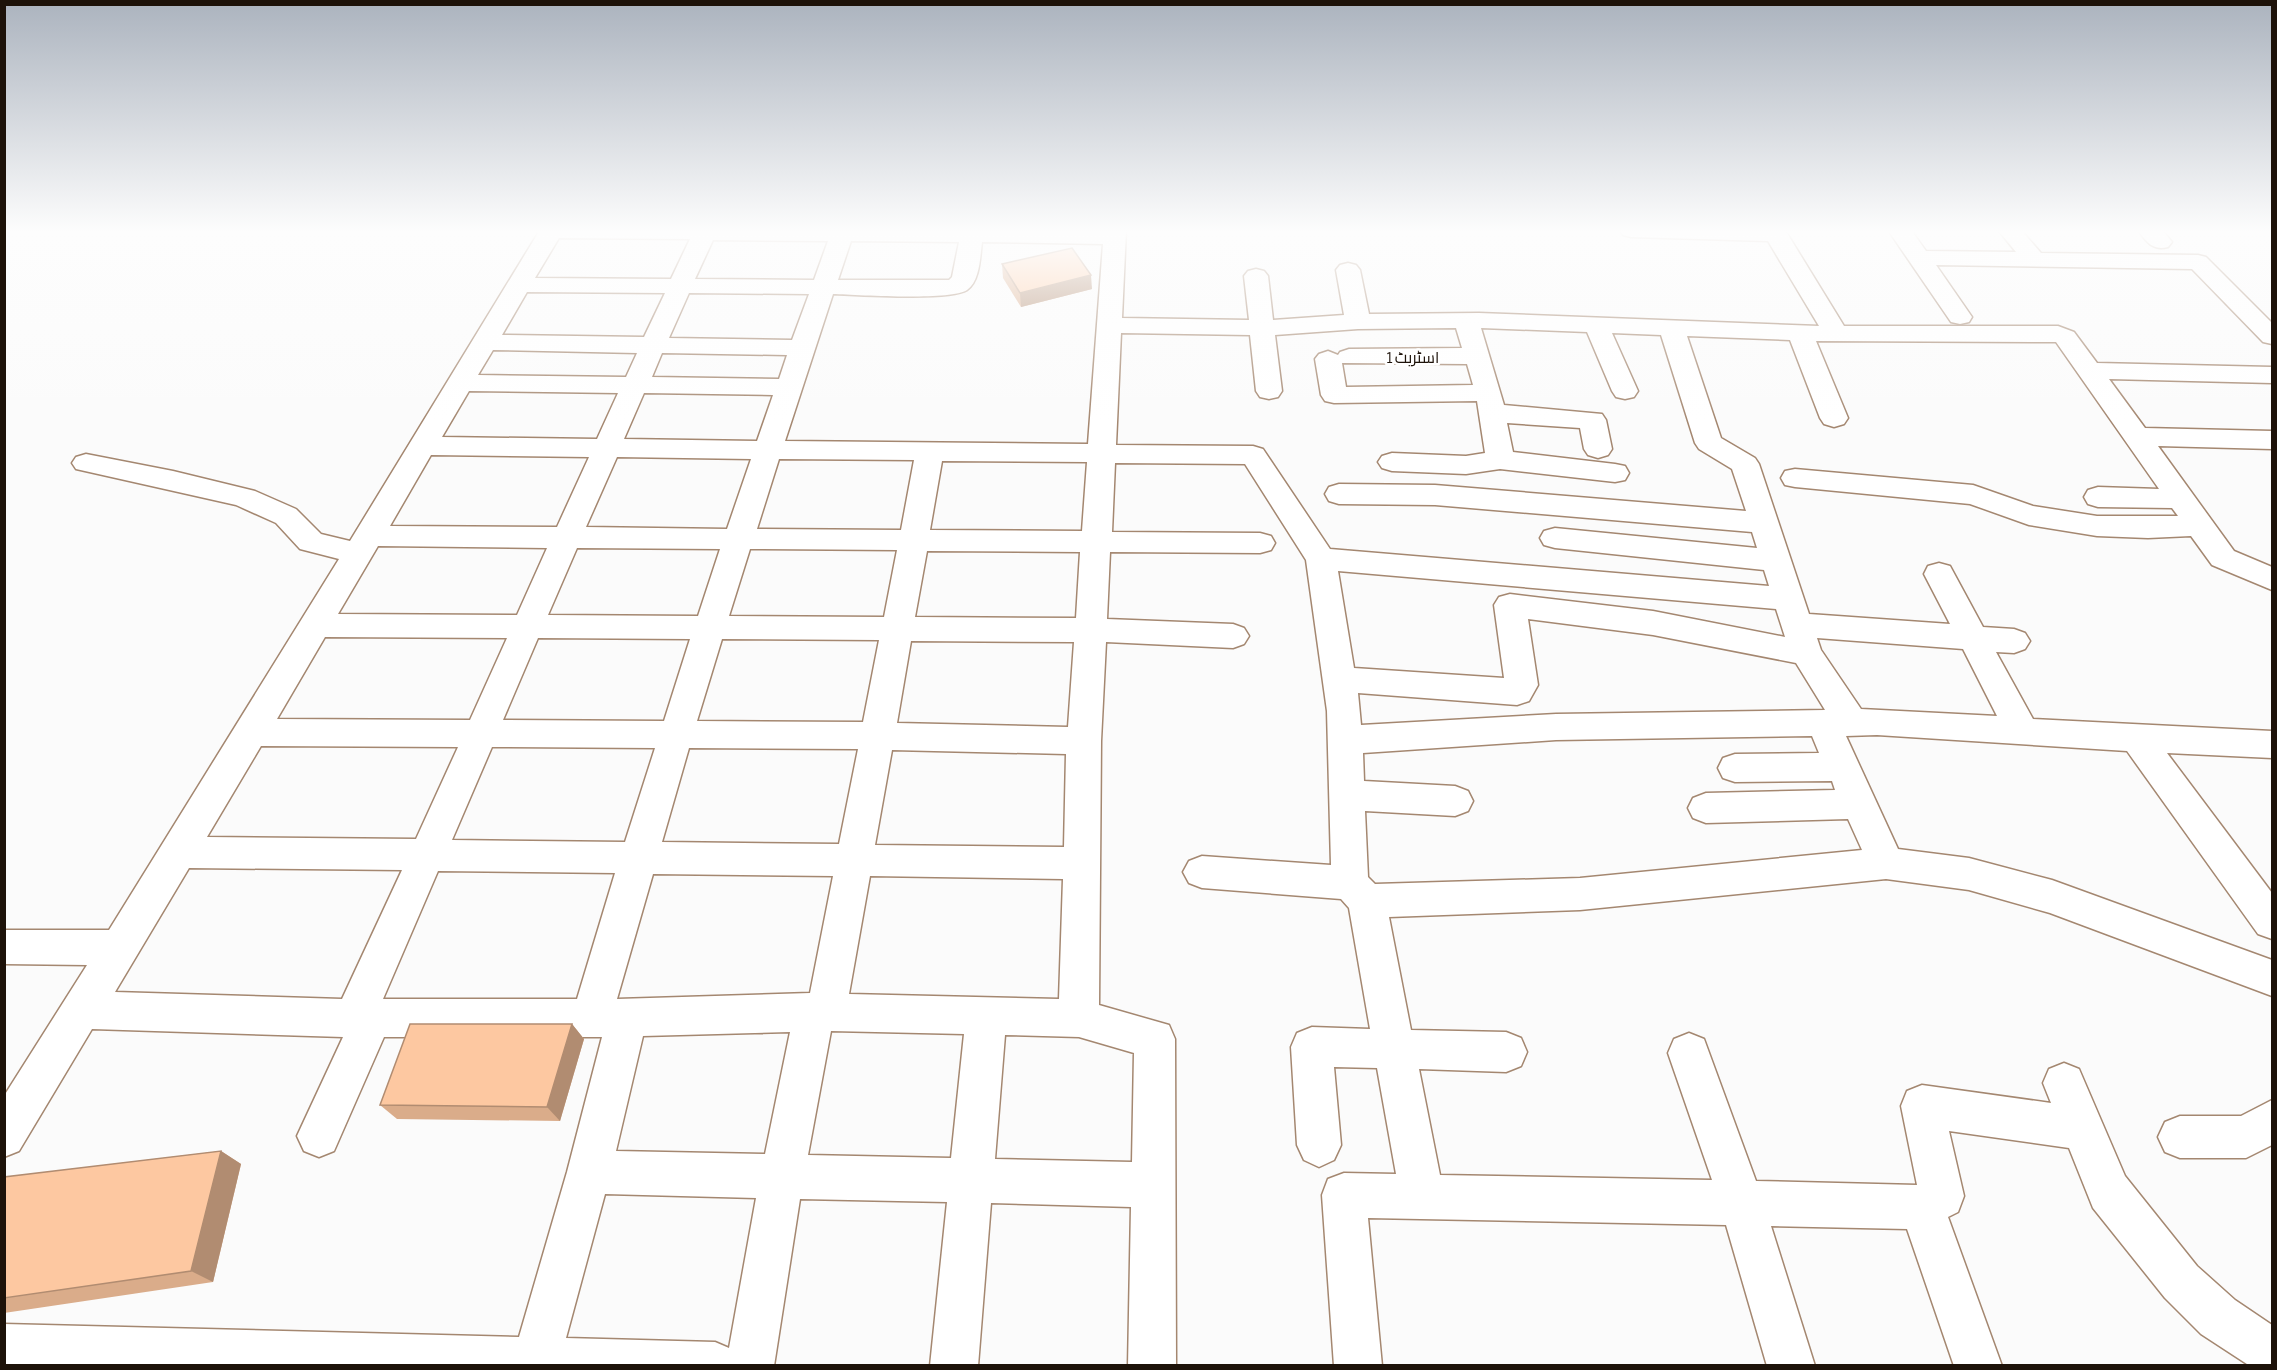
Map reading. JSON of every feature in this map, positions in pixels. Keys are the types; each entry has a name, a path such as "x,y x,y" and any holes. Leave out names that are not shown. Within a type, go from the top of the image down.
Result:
{"street":[{"path":"4,1136 179,852 513,294"},
{"path":"319,1136 363,1017 428,855 605,448 676,294"},
{"path":"536,1364 589,1172 609,1017 638,858 710,629 820,294"},
{"path":"1078,1018 1084,741 1110,294"},
{"path":"1258,294 1269,391"},
{"path":"1353,294 1358,322"},
{"path":"1812,294 1837,334"},
{"path":"1944,294 1960,317"},
{"path":"2229,294 2272,338"},
{"path":"1108,326 1263,328 1358,322 1466,320 1837,334 2048,332 2065,337 2223,558 2272,579"},
{"path":"1466,320 1491,403 1500,460"},
{"path":"1596,324 1625,391"},
{"path":"1672,329 1709,443 1745,464 1798,626 1837,723 1843,767 1886,863"},
{"path":"1800,333 1834,418"},
{"path":"484,342 802,348"},
{"name":"اسٹریٹ 1","path":"1478,356 1338,358 1334,395 1491,403"},
{"path":"2088,371 2272,375"},
{"path":"459,383 789,387"},
{"path":"1491,403 1592,420 1598,449"},
{"path":"2135,437 2272,440"},
{"path":"421,446 1253,455 1321,559 1344,711 1346,795 1358,892 1395,1050 1422,1197"},
{"path":"750,1365 782,1176 855,860 930,452"},
{"path":"1392,462 1466,465 1500,460 1615,473"},
{"path":"86,462 245,498 286,516 311,542 363,545 567,537 1260,543"},
{"path":"1462,498 1466,465"},
{"path":"1795,478 1973,495 2029,515 2097,526 2148,528 2199,525"},
{"path":"1339,494 1462,498 1764,523"},
{"path":"2098,496 2180,499"},
{"path":"1555,538 1776,561"},
{"path":"1321,559 1798,626"},
{"path":"1939,574 2022,731"},
{"path":"1340,679 1517,692 1521,685 1510,605 1653,623 1798,626 2014,641"},
{"path":"314,625 1090,630 1233,636"},
{"path":"1346,740 1556,727 1876,722 2272,744"},
{"path":"251,732 877,736 1084,741"},
{"path":"2136,737 2272,922"},
{"path":"1735,768 1843,767"},
{"path":"1346,795 1455,801"},
{"path":"1706,808 1860,804"},
{"path":"179,852 1081,863"},
{"path":"1202,872 1358,892 1580,894 1886,863 1969,874 2052,897 2272,978"},
{"path":"4,947 120,948"},
{"path":"83,1010 363,1017 609,1017 820,1012 987,1018 1078,1018 1155,1039 1152,1365"},
{"path":"954,1365 987,1018"},
{"path":"1319,1145 1312,1047 1506,1052"},
{"path":"1689,1053 1742,1203 1791,1365"},
{"path":"2064,1083 2109,1192 2181,1282 2218,1317 2272,1352"},
{"path":"1358,1365 1344,1195 1922,1207 1942,1196 1922,1106 2084,1129"},
{"path":"2180,1137 2246,1137 2272,1121"},
{"path":"589,1172 1152,1185"},
{"path":"1922,1207 1978,1365"},
{"path":"4,1348 107,1359 715,1365"}],"building":[{"path":"410,1024 572,1024 547,1107 380,1105"},
{"path":"221,1151 191,1271 4,1298 4,1177"}]}
